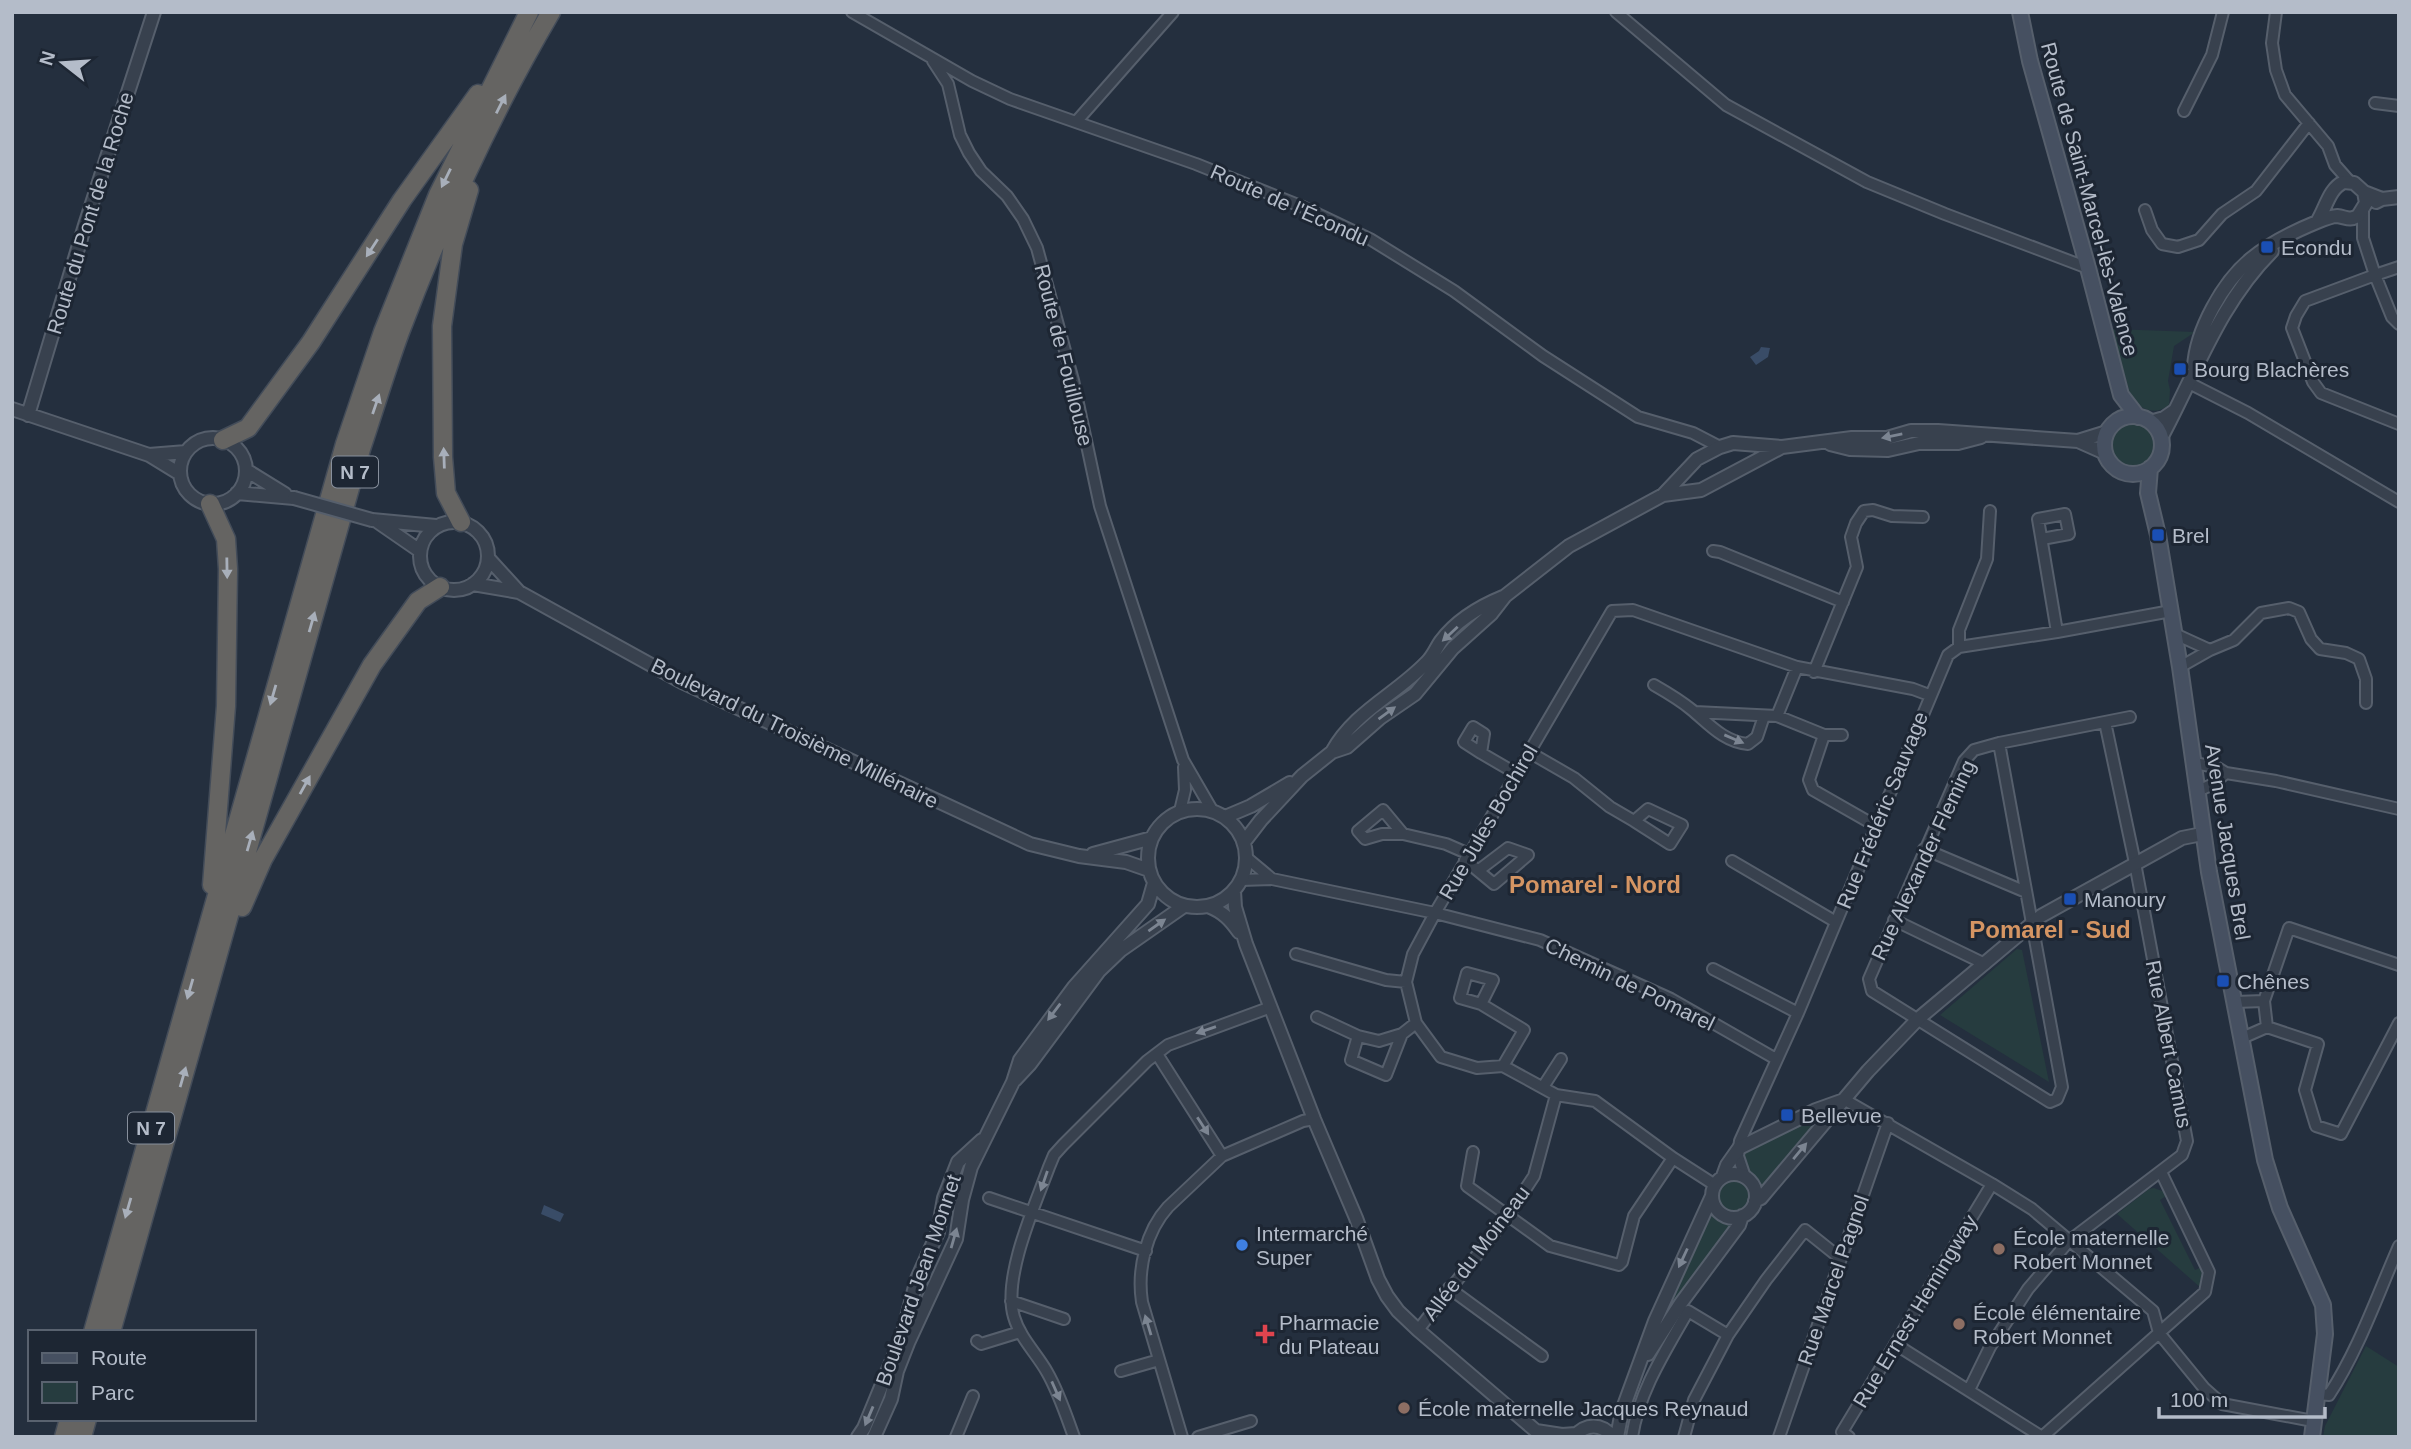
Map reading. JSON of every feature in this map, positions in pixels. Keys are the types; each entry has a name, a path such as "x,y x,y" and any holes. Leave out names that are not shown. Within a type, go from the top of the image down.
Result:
{"highway":[{"name":"N 7","path":"94,1330 345,444 383,332 438,195 529,12"},
{"name":"N 7","path":"112,1330 361,449 400,332 454,201 487,131 551,12"},
{"path":"223,440 248,428 311,342 402,200 509,51"},
{"path":"461,522 446,493 443,457 442,326 453,244 487,131"},
{"path":"208,924 226,706 228,569 226,539 210,504"},
{"path":"218,954 237,922 262,859 372,665 418,601 440,587"}],"main road":[{"name":"Route de Saint-Marcel-lès-Valence","path":"2020,12 2030,61 2088,268 2120,395 2111,427"},
{"name":"Route de Saint-Marcel-lès-Valence","path":"2120,395 2144,419"},
{"path":"2125,417 2144,419 2161,438 2160,454 2150,468 2131,474 2115,467 2105,453 2104,446 2111,427 2125,417"},
{"name":"Avenue Jacques Brel","path":"2150,468 2148,493 2175,634 2203,834 2272,1185 2323,1306 2325,1334 2312,1437"},
{"name":"Avenue Jacques Brel","path":"2131,474 2148,493"}],"street":[{"name":"Route du Pont de la Roche","path":"28,415 153,12"},
{"name":"Route de Fouillouse","path":"852,12 930,57 948,83 960,135 969,153 981,171 1007,196 1018,211 1037,248 1073,380 1100,506 1184,760 1212,810"},
{"path":"1076,122 1173,12"},
{"path":"1616,12 1726,105 1867,182 2088,268"},
{"path":"2184,111 2212,55 2222,12"},
{"path":"2276,12 2272,43 2276,71 2286,95 2328,146 2335,165 2350,182"},
{"name":"Route de l'Écondu","path":"930,57 1010,99 1196,164 1303,207 1370,239 1454,291 1543,356 1638,417 1699,437 1720,447"},
{"path":"2375,103 2399,106"},
{"path":"2144,210 2152,230 2162,244 2178,247 2199,240 2222,214 2256,191 2309,123"},
{"path":"2317,222 2334,188 2335,165"},
{"path":"2334,188 2344,182 2350,182 2358,185 2364,192 2366,197 2363,238 2392,317 2399,324"},
{"path":"2364,192 2382,199"},
{"path":"2161,438 2189,383 2198,341 2214,305 2249,260 2267,247 2317,222 2352,219 2382,199 2399,197"},
{"path":"2329,201 2333,212 2363,238"},
{"path":"2399,267 2305,301 2292,328 2313,383 2321,393 2399,424"},
{"path":"2189,383 2248,413 2399,502"},
{"path":"12,409 149,455 180,474"},
{"path":"2144,419 2164,418 2177,409"},
{"path":"2078,441 2111,427"},
{"path":"1225,817 1251,806 1302,776 1332,752 1347,747 1380,718 1415,694 1453,648 1491,614 1505,596 1569,546 1663,495 1697,459 1720,447 1732,443 1782,447 1823,442 1850,449 1888,450 1919,443 1958,443 1985,436 2078,441 2105,453"},
{"path":"1697,459 1699,437"},
{"path":"202,440 223,440 239,451 246,470 245,478 237,493 229,499 210,504 190,494 182,482 181,463 186,452 202,440"},
{"path":"1755,443 1758,459"},
{"path":"1663,495 1701,490 1782,447"},
{"path":"149,455 186,452"},
{"path":"246,470 291,497"},
{"path":"1679,479 1685,492"},
{"path":"237,493 291,497 375,521 436,526 452,521 461,522 478,531 484,539 488,558 481,577 473,584 463,589 451,590 440,587 424,573 420,562 422,541 436,526"},
{"path":"1814,671 1857,567 1851,537 1864,511 1873,510 1892,516 1923,517"},
{"path":"1990,512 1987,559 1959,630 1959,647 2171,611"},
{"path":"2042,540 2069,534 2065,514 2038,519 2057,632"},
{"path":"375,521 420,551"},
{"path":"2067,525 2082,530"},
{"path":"1713,551 1843,602"},
{"name":"Boulevard du Troisième Millénaire","path":"488,558 519,592 682,682 1030,844 1079,856 1126,862 1152,876"},
{"name":"Boulevard du Troisième Millénaire","path":"473,584 519,592"},
{"path":"2180,667 2234,640 2261,613 2289,608 2299,612 2311,639 2320,649 2346,653 2359,659 2365,679 2366,703"},
{"name":"Rue Jules Bochirol","path":"1406,982 1413,954 1435,913 1612,611 1633,610 1797,667 1913,689 1929,695"},
{"path":"2175,634 2210,650"},
{"path":"2177,650 2195,643"},
{"name":"Rue Frédéric Sauvage","path":"1739,1148 1798,1013 1929,695 1948,654 1959,647"},
{"path":"1777,716 1797,667"},
{"path":"1654,685 1695,712 1711,728 1739,743 1748,744 1756,737 1764,716"},
{"path":"1695,712 1777,716 1824,735 1842,736"},
{"name":"Rue Alexander Fleming","path":"2033,923 2062,1087 2057,1099 2050,1102 1872,991 1869,979 1964,761 1974,750 2130,717"},
{"name":"Rue Albert Camus","path":"1969,1390 1990,1347 2028,1289 2069,1241 2182,1156 2187,1141 2135,863 2105,722"},
{"path":"1824,735 1809,780 1813,790 1876,826"},
{"path":"1999,743 2033,923"},
{"path":"1529,752 1574,778 1610,807 1634,821"},
{"path":"1481,753 1517,774"},
{"name":"Route de Fouillouse","path":"1180,811 1185,790 1184,760"},
{"path":"2194,763 2216,767 2227,773 2276,781 2399,809"},
{"path":"2198,791 2227,773"},
{"path":"1244,842 1302,776"},
{"path":"1246,944 1231,920 1222,912 1208,906 1184,906 1167,897 1152,876 1148,850 1152,838 1168,817 1180,811 1201,808 1212,810 1233,824 1244,842 1247,858 1238,885 1235,907 1246,944 1378,1279 1398,1311 1533,1434 1575,1435 1588,1427 1601,1427 1615,1437 1622,1411 1666,1294 1727,1165 1739,1148 1824,1106 1844,1100 1888,1123 2032,1209 2154,1311 2159,1333 2196,1379 2222,1404 2313,1421"},
{"path":"1403,834 1446,844 1467,857 1479,870"},
{"path":"1716,1186 1715,1208 1719,1213 1730,1218 1748,1212 1868,1071 1918,1019 2041,916 2182,838 2203,834"},
{"name":"Boulevard du Troisième Millénaire","path":"1079,856 1152,838"},
{"path":"1924,849 2026,892"},
{"name":"Chemin de Pomarel","path":"1247,858 1272,878"},
{"path":"1732,861 1836,922"},
{"name":"Boulevard Jean Monnet","path":"874,1437 891,1399 897,1371 908,1343 956,1239 971,1167 990,1133 1020,1060 1074,987 1148,904 1152,876"},
{"name":"Chemin de Pomarel","path":"1238,885 1272,878 1435,913 1539,940 1671,999 1776,1059"},
{"path":"1208,906 1226,898 1238,885"},
{"name":"Boulevard Jean Monnet","path":"1013,1082 1030,1065 1099,971 1184,906"},
{"path":"1894,920 1985,964"},
{"path":"2267,1027 2264,1001 2289,928 2399,965"},
{"path":"1296,954 1386,980 1406,982 1416,1023 1441,1057 1477,1068 1503,1066 1556,1095 1595,1101 1716,1186"},
{"path":"1713,970 1798,1013"},
{"path":"2235,1002 2264,1001"},
{"path":"1480,1004 1524,1030 1503,1066"},
{"path":"1074,1437 1051,1380 1020,1332 1011,1301 1013,1274 1054,1155 1157,1054 1180,1040 1271,1007"},
{"path":"1317,1017 1358,1036 1379,1041 1402,1034 1416,1023"},
{"path":"2242,1038 2267,1027 2318,1044 2305,1090 2316,1126 2341,1133 2399,1023"},
{"path":"1358,1036 1351,1060 1386,1075 1402,1034"},
{"path":"1157,1054 1222,1156"},
{"path":"1543,1087 1561,1059"},
{"name":"Allée du Moineau","path":"1418,1330 1507,1217 1534,1176 1556,1095"},
{"path":"1182,1437 1142,1302 1139,1285 1146,1251 1161,1215 1222,1156 1314,1119"},
{"name":"Rue Marcel Pagnol","path":"1779,1437 1888,1123"},
{"name":"Boulevard Jean Monnet","path":"858,1437 902,1336 917,1279 938,1233 944,1198 958,1162 990,1133"},
{"path":"1739,1148 1740,1163 1745,1177 1754,1187 1755,1201"},
{"path":"1473,1152 1467,1186 1507,1217 1550,1246 1619,1265 1634,1216 1673,1158"},
{"path":"1895,1344 2042,1437 2205,1293 2209,1272 2161,1172"},
{"path":"1716,1186 1734,1174 1745,1177"},
{"name":"Rue Ernest Hemingway","path":"1849,1437 1842,1432 1992,1184"},
{"path":"989,1198 1146,1251"},
{"path":"1636,1372 1681,1303 1739,1226 1742,1216"},
{"path":"1684,1437 1694,1400 1728,1335 1805,1230 1840,1258"},
{"path":"2317,1394 2329,1395 2358,1341 2399,1245"},
{"path":"1449,1288 1542,1356"},
{"path":"1011,1301 1064,1318"},
{"path":"1632,1437 1645,1392 1688,1311 1728,1335"},
{"path":"977,1341 981,1344 1020,1332"},
{"path":"1121,1371 1159,1360"},
{"path":"956,1437 973,1396"},
{"path":"1601,1427 1622,1411"},
{"path":"1198,1437 1251,1421"}],"green space":[{"path":"2112,329 2195,332 2174,346 2168,381 2169,405 2159,410 2148,410 2131,397"},
{"path":"2133,423 2142,424 2149,429 2154,436 2154,454 2149,461 2142,466 2133,467 2124,466 2117,461 2112,454 2111,445 2112,436 2117,429 2124,424"},
{"path":"2017,949 2022,950 2049,1082 1940,1015"},
{"path":"1814,1115 1821,1120 1765,1186 1756,1184 1746,1166 1745,1146"},
{"path":"1734,1180 1746,1184 1750,1196 1746,1208 1734,1212 1722,1208 1718,1196 1722,1184"},
{"path":"2154,1188 2165,1192 2166,1196 2160,1200 2195,1270 2202,1267 2205,1274 2201,1288 2117,1214"},
{"path":"1709,1212 1732,1223 1693,1276 1665,1321 1660,1318"},
{"path":"2366,1346 2399,1367 2399,1437 2323,1437 2325,1426"}],"water":[{"path":"1761,347 1770,348 1768,357 1756,365 1750,357"},
{"path":"544,1205 564,1214 560,1222 541,1214"}],"place":[{"name":"Econdu","path":"2267,247"},
{"name":"Bourg Blachères","path":"2180,369"},
{"name":"Brel","path":"2158,535"},
{"name":"Manoury","path":"2070,899"},
{"name":"Chênes","path":"2223,981"},
{"name":"Bellevue","path":"1787,1115"},
{"name":"Intermarché Super","path":"1242,1245"},
{"name":"École maternelle Robert Monnet","path":"1999,1249"},
{"name":"École élémentaire Robert Monnet","path":"1959,1324"},
{"name":"Pharmacie du Plateau","path":"1265,1334"},
{"name":"École maternelle Jacques Reynaud","path":"1404,1408"}],"district":[{"name":"Pomarel - Nord","path":"1595,884"},
{"name":"Pomarel - Sud","path":"2050,929"}]}
